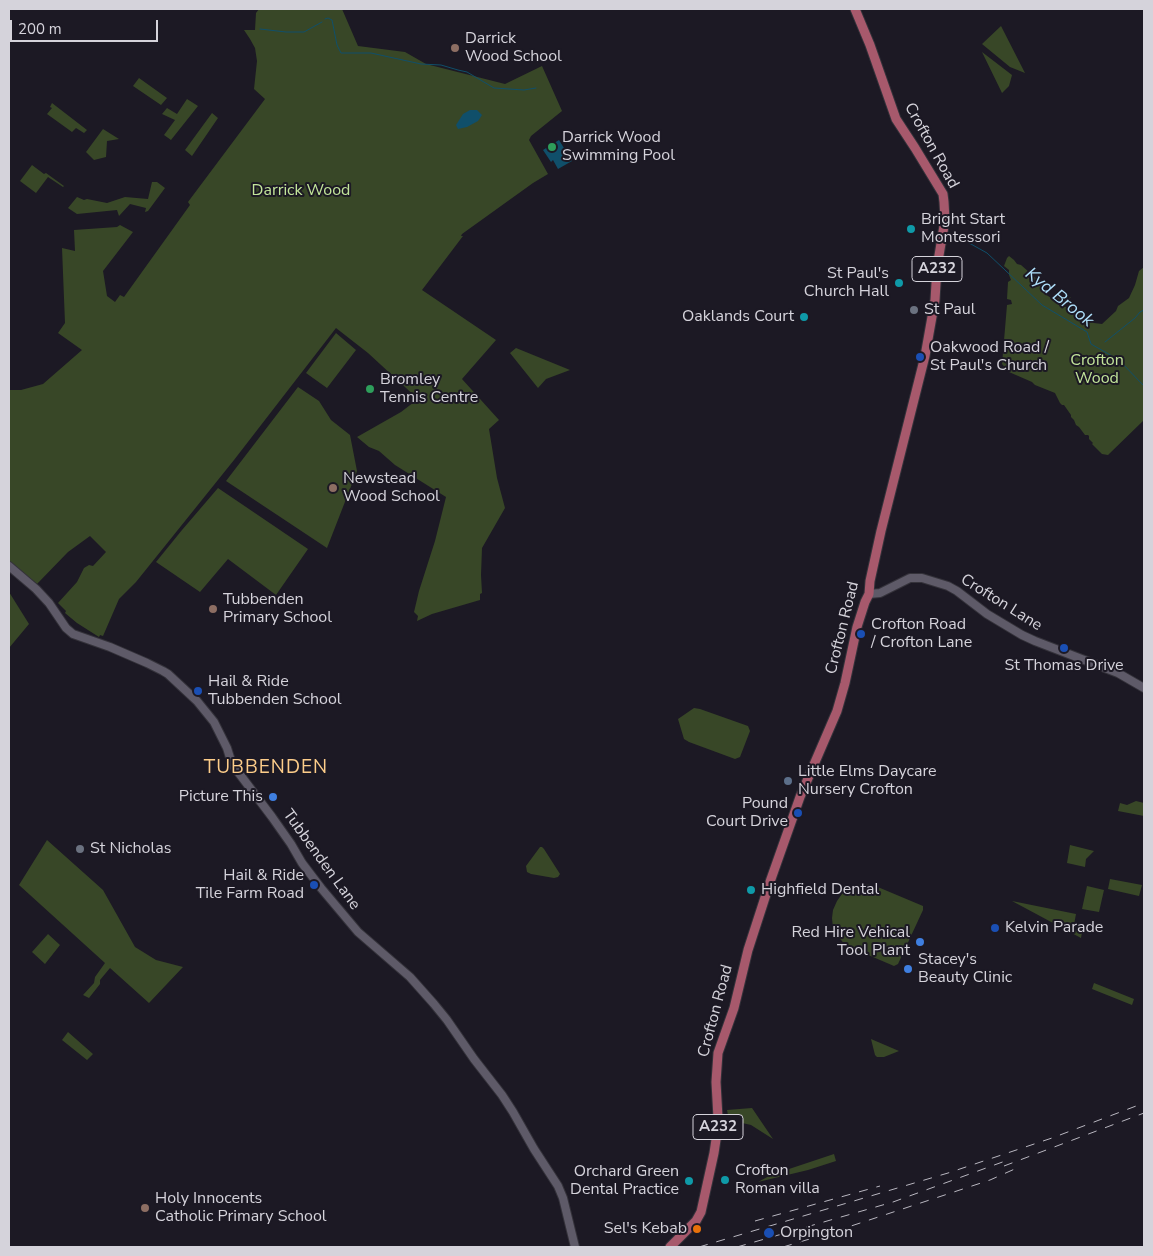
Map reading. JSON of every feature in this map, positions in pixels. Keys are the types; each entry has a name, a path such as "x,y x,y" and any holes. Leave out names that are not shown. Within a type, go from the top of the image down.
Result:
{"main road":[{"name":"Crofton Road","path":"670,1247 695,1223 701,1212 716,1139 718,1118 717,1059 734,1008 746,956 771,879 800,797 837,711 857,627 869,594 870,582 936,300 937,267 945,223 942,194 896,119 856,9"}],"street":[{"name":"Tubbenden Lane","path":"9,566 49,602 66,628 73,634 163,671 197,700 214,722 227,748 232,764 272,817 321,888 358,932 410,976 447,1020 502,1095 558,1186 575,1247"},
{"name":"Crofton Lane","path":"869,594 880,593 910,578 922,578 948,586 988,614 1028,638 1118,673 1144,688"}],"green space":[{"name":"Darrick Wood","path":"259,9 342,9 358,46 405,52 426,64 505,84 542,66 562,111 531,136 529,140 548,174 462,234 461,236 463,236 422,290 496,340 462,379 499,420 489,429 497,478 505,508 482,548 482,593 480,594 480,600 432,614 417,621 418,616 414,612 446,497 395,465 379,451 369,447 357,437 401,412 418,399 368,353 336,328 234,460 136,582 119,599 103,636 100,635 99,637 77,623 65,613 66,611 58,603 77,582 84,568 89,565 93,566 106,552 90,536 68,552 36,585 36,583 9,562 9,390 21,390 43,384 82,350 58,333 65,323 62,248 75,251 74,230 117,227 120,225 133,232 103,271 107,296 115,302 120,295 124,297 190,205 188,202 265,99 254,89 257,61 255,48 244,30 255,30 256,13"},
{"path":"1001,26 1025,73 1010,67 982,44"},
{"path":"982,52 1012,75 1009,86 1002,93"},
{"path":"139,78 167,98 161,105 133,86"},
{"path":"187,99 198,106 171,140 164,135 175,120 162,114 167,108 177,114"},
{"path":"52,103 87,130 84,133 76,128 72,132 47,114 52,108 50,107"},
{"path":"212,113 218,118 192,156 185,150"},
{"path":"103,129 119,139 107,141 106,157 94,160 86,152"},
{"path":"32,165 64,186 48,177 36,193 20,181"},
{"path":"152,182 157,182 165,188 148,211 145,212 146,208 130,204 119,216 117,210 77,214 68,208 77,197 84,200 107,203 125,197 148,199"},
{"name":"Crofton Wood","path":"1009,256 1038,280 1045,281 1043,285 1045,286 1045,294 1054,300 1061,295 1058,304 1060,306 1061,302 1071,297 1064,306 1070,306 1077,315 1083,316 1094,323 1102,324 1116,311 1118,306 1129,298 1139,271 1144,267 1144,420 1108,455 1102,454 1092,444 1089,436 1085,435 1076,425 1055,393 1009,372 1002,364 1007,305 1012,304 1011,300 1007,299 1008,282 1011,280 1009,270 1004,266"},
{"path":"336,333 356,350 327,388 306,373"},
{"path":"516,348 570,370 546,379 538,388 510,353"},
{"path":"298,387 319,401 331,420 350,435 357,471 327,548 226,481"},
{"path":"218,488 308,549 276,595 228,559 200,592 156,562"},
{"path":"9,592 29,624 9,648"},
{"path":"694,708 748,726 750,731 740,757 735,759 684,739 678,719"},
{"path":"1136,801 1144,803 1144,816 1118,811 1120,803 1127,805"},
{"path":"47,840 103,890 135,947 156,960 183,967 149,1003 110,968 89,998 83,995 94,983 95,977 105,963 19,885"},
{"path":"1070,845 1094,851 1086,859 1085,867 1067,863"},
{"path":"540,847 544,849 560,874 558,877 554,878 527,872 526,866"},
{"path":"1110,879 1142,885 1139,896 1108,889"},
{"path":"862,884 873,885 923,906 923,910 898,964 894,966 845,945 833,928 833,910 837,901 844,891"},
{"path":"1087,886 1104,890 1099,912 1082,909"},
{"path":"1012,901 1076,914 1073,930 1082,932 1081,938"},
{"path":"48,934 60,945 45,964 32,952"},
{"path":"1094,983 1134,999 1132,1005 1092,989"},
{"path":"68,1032 93,1054 87,1060 62,1040"},
{"path":"871,1039 899,1051 884,1057 877,1057"},
{"path":"752,1108 773,1139 751,1125 729,1120 727,1110"},
{"path":"834,1154 836,1161 758,1182 771,1175"}],"water":[{"path":"470,110 477,110 482,115 478,121 458,129 456,125 463,114"},
{"path":"559,140 572,161 558,169 553,160 551,162 543,150"}],"waterway":[{"path":"325,19 332,20 337,45 341,53 371,53 421,64 441,65 467,72 494,88 524,90 536,88"},
{"path":"260,29 304,32 322,22"},
{"name":"Kyd Brook","path":"953,234 987,253 1042,305 1087,332 1091,344 1119,360 1144,386"},
{"path":"1105,342 1144,310"}],"railway":[{"path":"699,1247 948,1173 1052,1138 1144,1103"},
{"path":"1004,1166 1144,1113"},
{"path":"737,1247 893,1202 1008,1160"},
{"path":"783,1247 990,1180 1017,1168"},
{"path":"755,1221 880,1186"}],"place":[{"name":"Darrick Wood School","path":"455,48"},
{"name":"Darrick Wood Swimming Pool","path":"552,147"},
{"name":"Bright Start Montessori","path":"911,229"},
{"name":"St Paul's Church Hall","path":"899,283"},
{"name":"St Paul","path":"914,310"},
{"name":"Oaklands Court","path":"804,317"},
{"name":"Oakwood Road / St Paul's Church","path":"920,357"},
{"name":"Bromley Tennis Centre","path":"370,389"},
{"name":"Newstead Wood School","path":"333,488"},
{"name":"Tubbenden Primary School","path":"213,609"},
{"name":"Crofton Road / Crofton Lane","path":"861,634"},
{"name":"St Thomas Drive","path":"1064,648"},
{"name":"Hail & Ride Tubbenden School","path":"198,691"},
{"name":"Little Elms Daycare Nursery Crofton","path":"788,781"},
{"name":"Picture This","path":"273,797"},
{"name":"Pound Court Drive","path":"798,813"},
{"name":"St Nicholas","path":"80,849"},
{"name":"Hail & Ride Tile Farm Road","path":"314,885"},
{"name":"Highfield Dental","path":"751,890"},
{"name":"Kelvin Parade","path":"995,928"},
{"name":"Red Hire Vehical Tool Plant","path":"920,942"},
{"name":"Stacey's Beauty Clinic","path":"908,969"},
{"name":"Crofton Roman villa","path":"725,1180"},
{"name":"Orchard Green Dental Practice","path":"689,1181"},
{"name":"Holy Innocents Catholic Primary School","path":"145,1208"},
{"name":"Sel's Kebab","path":"697,1229"},
{"name":"Orpington","path":"769,1233"}],"district":[{"name":"TUBBENDEN","path":"266,768"}]}
